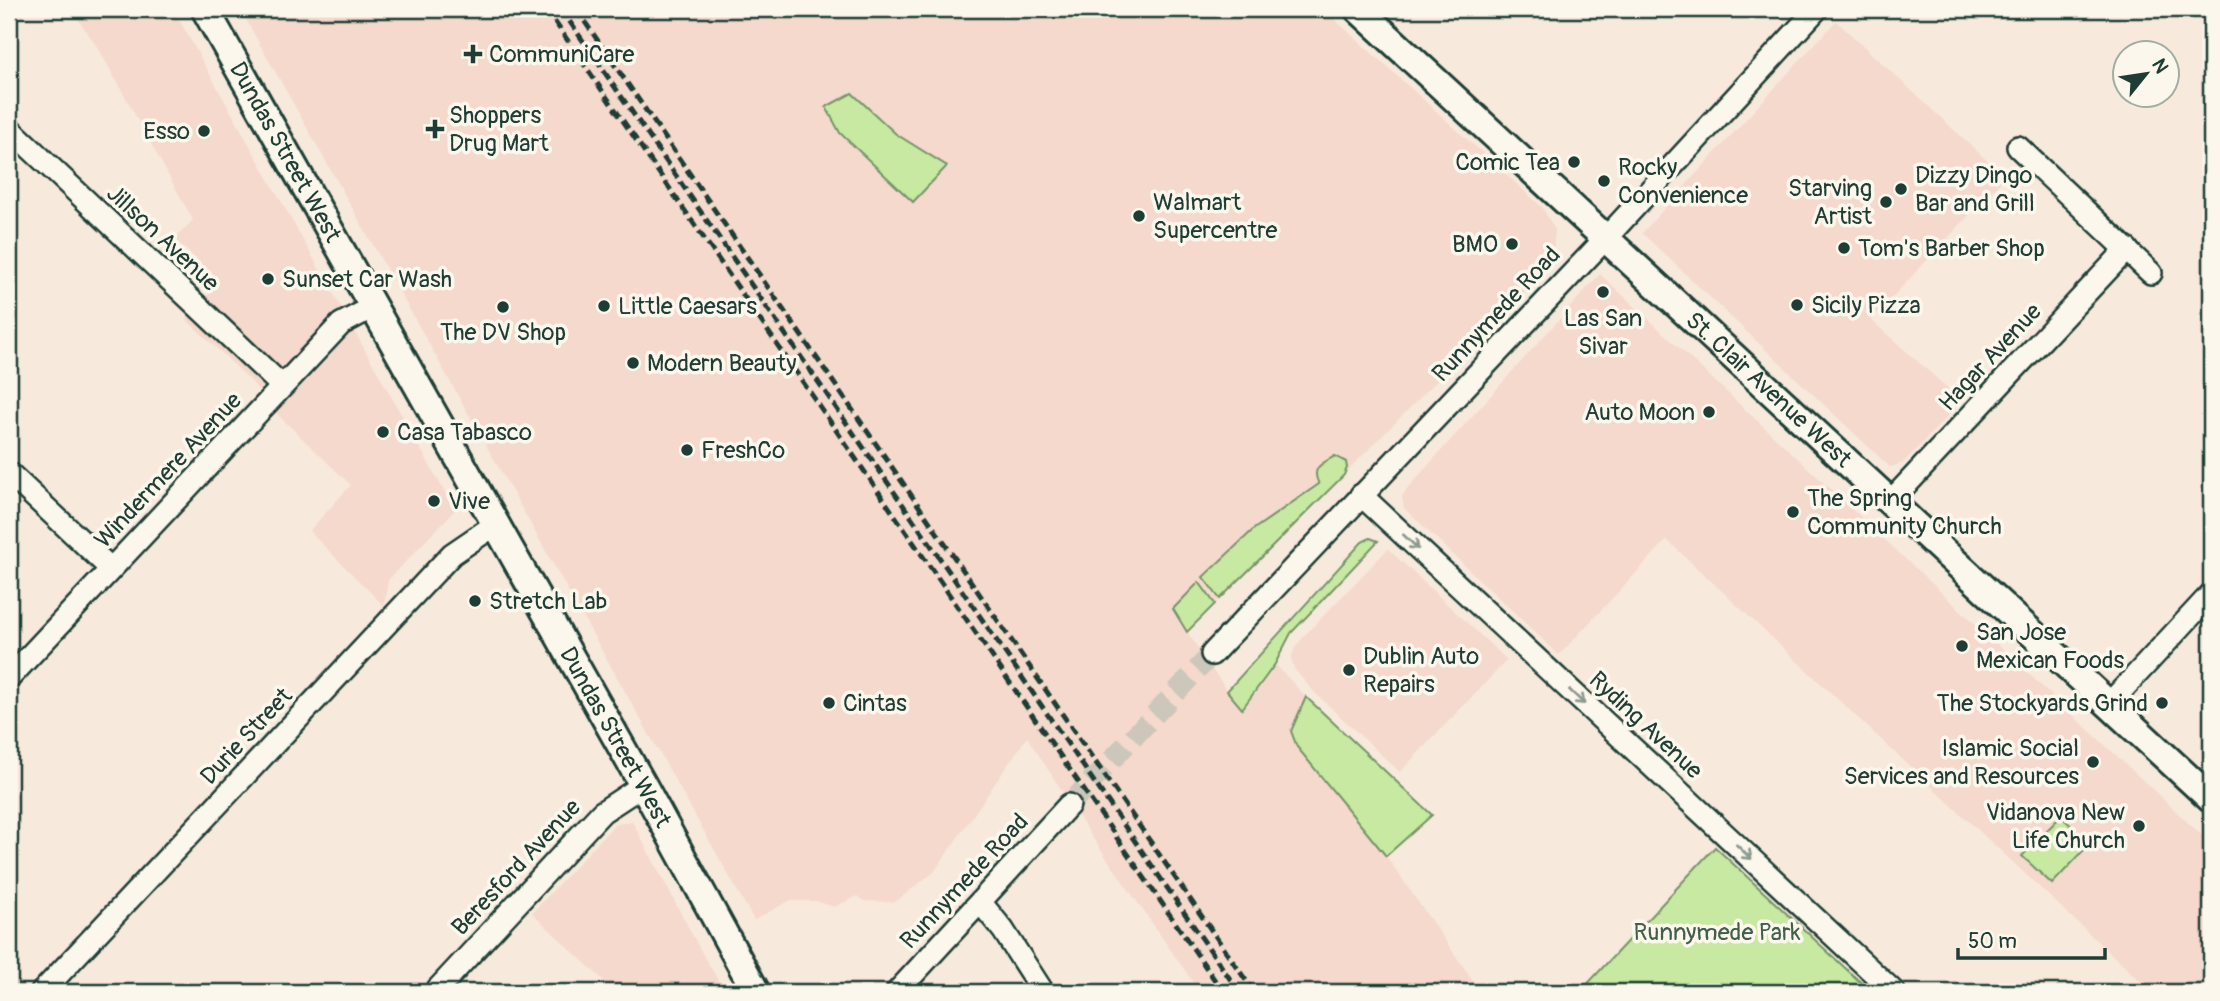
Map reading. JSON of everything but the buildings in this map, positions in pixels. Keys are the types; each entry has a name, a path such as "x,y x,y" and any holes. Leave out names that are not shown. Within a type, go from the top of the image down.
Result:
{"main road":[{"name":"Dundas Street West","path":"205,9 643,785 756,992"},
{"name":"St. Clair Avenue West","path":"1358,9 2211,799"}],"street":[{"name":"Runnymede Road","path":"1212,654 1606,238 1817,9"},
{"name":"Jillson Avenue","path":"9,128 282,386"},
{"path":"2018,147 2151,272"},
{"name":"Hagar Avenue","path":"1891,501 2127,249"},
{"name":"Windermere Avenue","path":"9,677 341,324 373,307"},
{"path":"9,473 111,569"},
{"name":"Ryding Avenue","path":"1361,495 1894,992"},
{"name":"Durie Street","path":"42,992 452,554 496,524"},
{"path":"2109,704 2211,594"},
{"name":"Beresford Avenue","path":"435,992 602,812 643,785"},
{"name":"Runnymede Road","path":"897,992 1069,805"},
{"path":"981,903 1003,930 1043,992"}],"shaded area":[{"path":"71,9 173,9 455,510 388,580 384,606 309,531 351,485 278,415 252,382 187,320 212,290 212,274 175,239 193,220 100,51"},
{"path":"240,9 1323,9 1542,207 1555,230 1552,265 1187,632 1241,709 1275,664 1306,697 1291,731 1297,747 1386,856 1481,992 1200,992 1090,834 1027,737 934,872 895,902 864,901 857,896 834,907 816,901 789,901 754,920"},
{"path":"1836,21 2005,177 1871,320 1962,401 1903,463 1890,467 1642,233"},
{"path":"1600,274 2211,844 2211,992 2152,992 1667,540 1559,655 1404,508 1402,497 1406,490"},
{"path":"1388,549 1507,660 1400,772 1315,693 1295,670 1291,659 1304,636"},
{"path":"632,821 725,992 616,992 532,913 614,825"}],"green space":[{"path":"852,93 896,134 947,166 913,202 840,133 826,107"},
{"path":"1335,456 1346,462 1344,475 1220,599 1203,577 1254,529 1319,484 1317,470"},
{"path":"1370,538 1378,541 1291,633 1275,664 1242,709 1227,691 1362,542"},
{"path":"1199,582 1215,604 1187,632 1173,609"},
{"path":"1306,697 1432,815 1386,856 1297,747 1291,731"},
{"path":"2061,816 2090,844 2052,884 2022,856"},
{"name":"Runnymede Park","path":"1715,847 1871,992 1580,992"}],"tunnel":[{"path":"1069,805 1212,654"}],"railway":[{"path":"546,9 1223,992"},
{"path":"561,9 1239,992"},
{"path":"576,9 1254,992"}],"place":[{"name":"CommuniCare","path":"473,54"},
{"name":"Shoppers Drug Mart","path":"435,129"},
{"name":"Esso","path":"204,131"},
{"name":"Comic Tea","path":"1574,162"},
{"name":"Rocky Convenience","path":"1604,181"},
{"name":"Dizzy Dingo Bar and Grill","path":"1901,189"},
{"name":"Starving Artist","path":"1886,202"},
{"name":"Walmart Supercentre","path":"1139,216"},
{"name":"BMO","path":"1512,244"},
{"name":"Tom's Barber Shop","path":"1844,248"},
{"name":"Sunset Car Wash","path":"268,279"},
{"name":"Las San Sivar","path":"1603,292"},
{"name":"Sicily Pizza","path":"1797,305"},
{"name":"Little Caesars","path":"604,306"},
{"name":"The DV Shop","path":"503,307"},
{"name":"Modern Beauty","path":"633,363"},
{"name":"Auto Moon","path":"1709,412"},
{"name":"Casa Tabasco","path":"383,432"},
{"name":"FreshCo","path":"687,450"},
{"name":"Vive","path":"434,501"},
{"name":"The Spring Community Church","path":"1793,512"},
{"name":"Stretch Lab","path":"475,601"},
{"name":"San Jose Mexican Foods","path":"1962,646"},
{"name":"Dublin Auto Repairs","path":"1349,670"},
{"name":"Cintas","path":"829,703"},
{"name":"The Stockyards Grind","path":"2162,703"},
{"name":"Islamic Social Services and Resources","path":"2093,762"},
{"name":"Vidanova New Life Church","path":"2139,826"}]}
